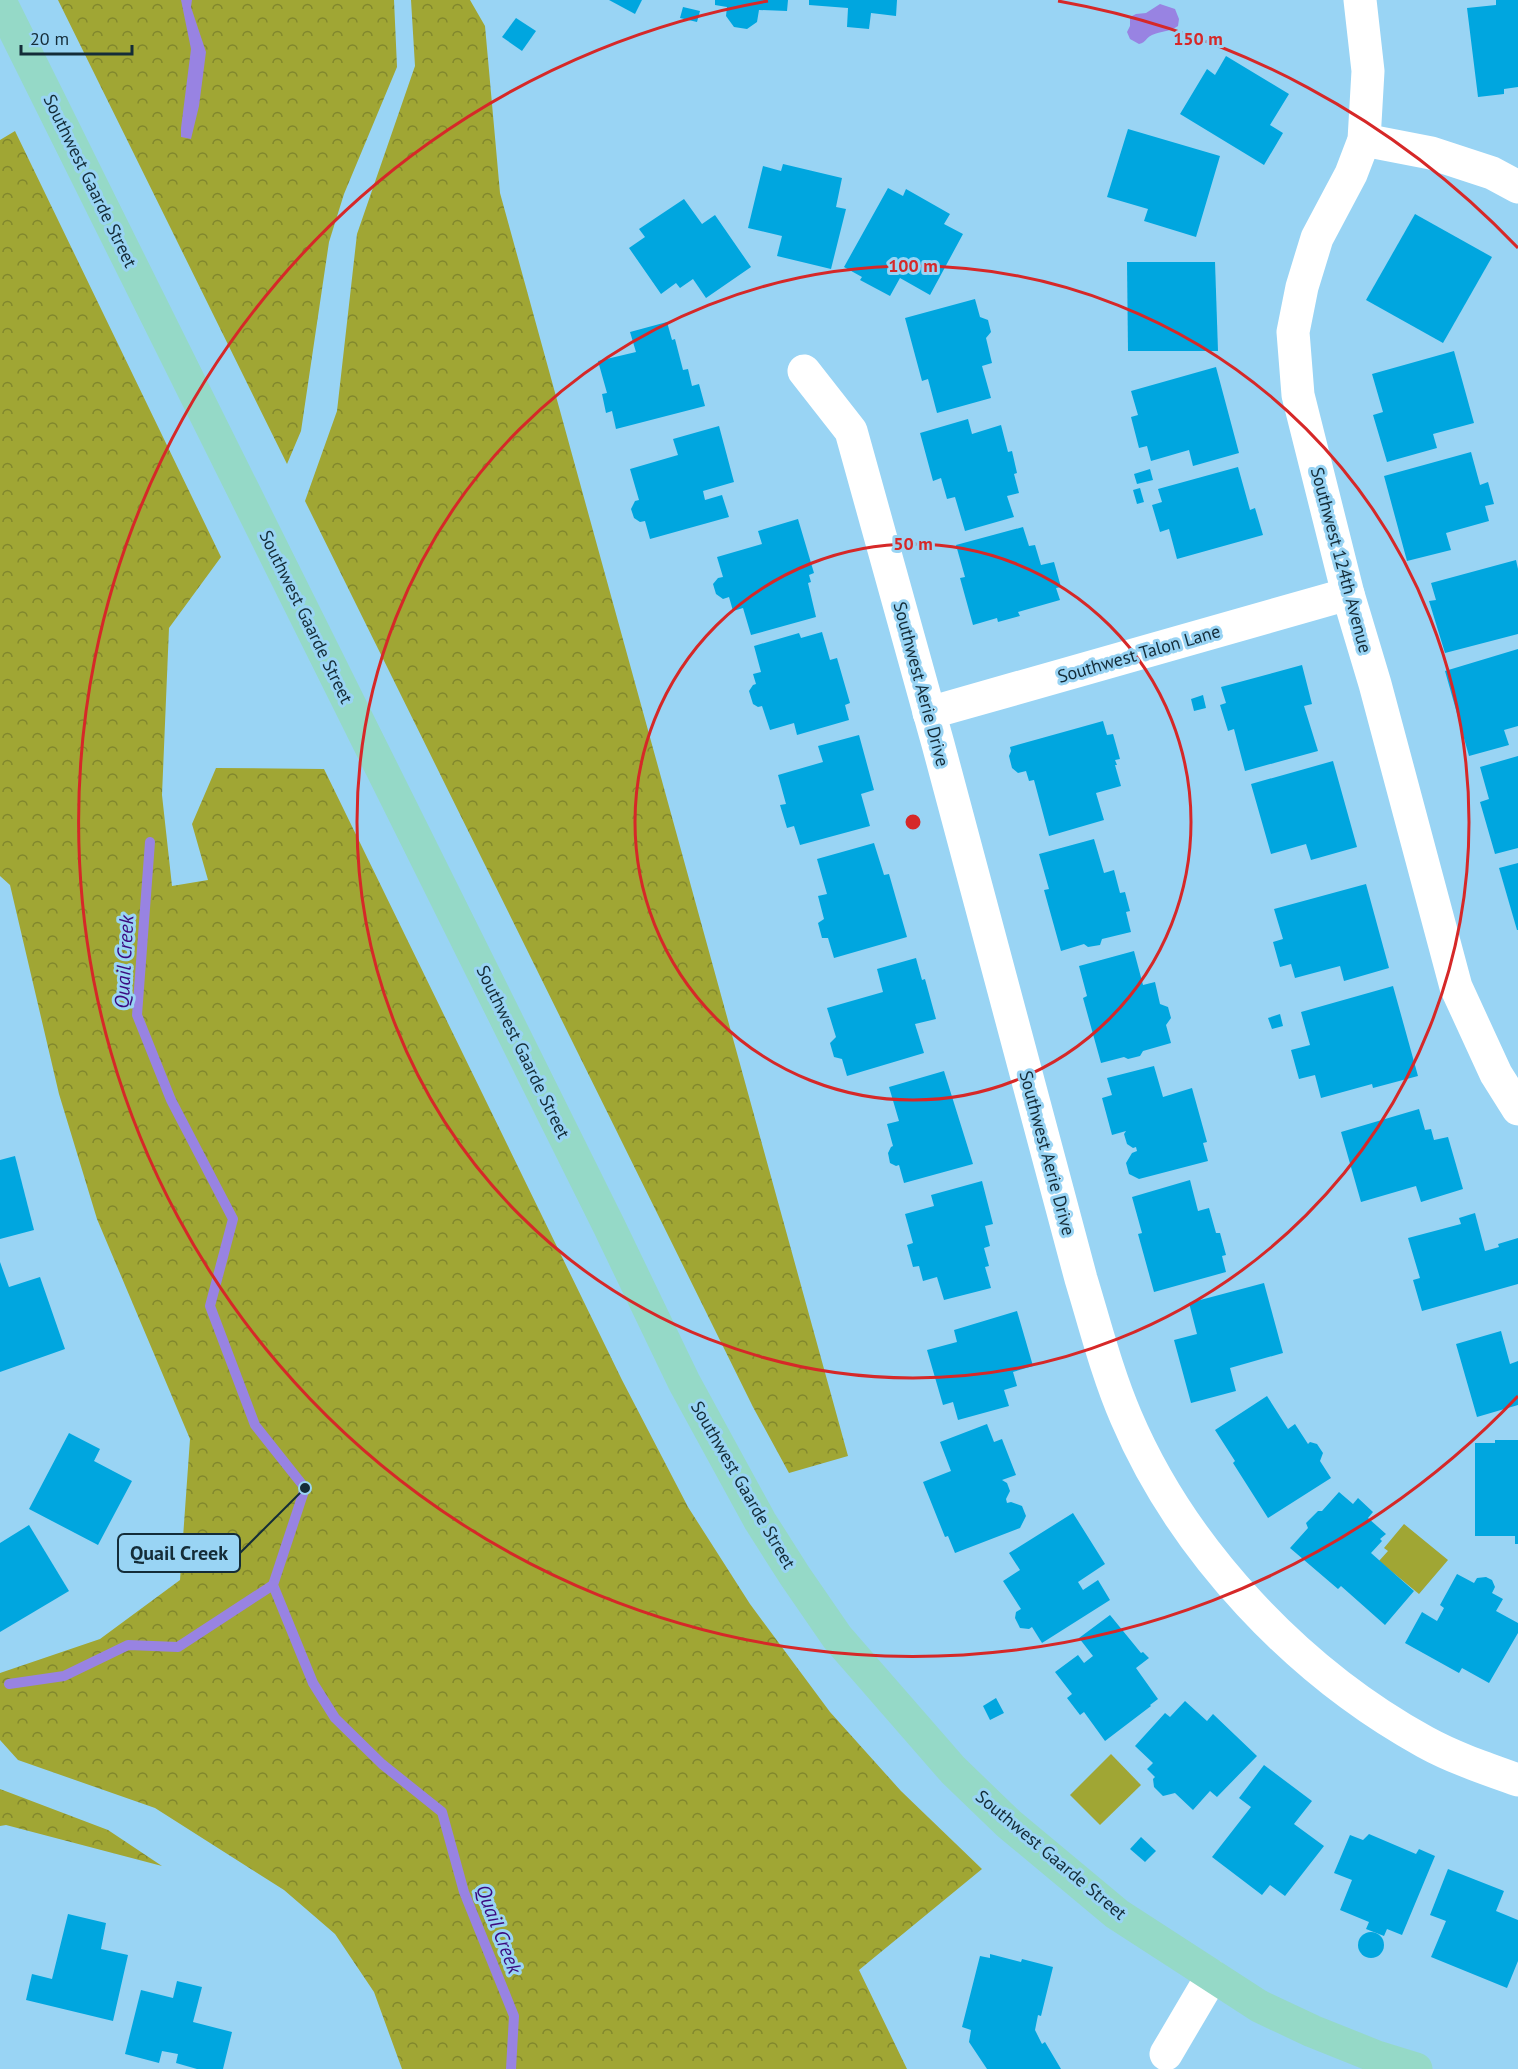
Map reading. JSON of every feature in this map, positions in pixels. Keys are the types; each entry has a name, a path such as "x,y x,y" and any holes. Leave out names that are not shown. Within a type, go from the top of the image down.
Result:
{"main road":[{"name":"Southwest Gaarde Street","path":"0,1 599,1205 684,1382 760,1521 837,1637 953,1770 1009,1824 1117,1914 1259,2006 1312,2031 1377,2057 1416,2069"}],"street":[{"name":"Southwest 124th Avenue","path":"1360,0 1368,71 1364,140 1351,174 1317,238 1302,287 1293,332 1298,395 1348,594 1375,684 1456,987 1496,1074 1518,1109"},
{"path":"1364,140 1431,153 1492,173 1518,187"},
{"name":"Southwest Aerie Drive","path":"804,371 851,431 1081,1279 1105,1360 1125,1416 1144,1454 1164,1490 1218,1568 1299,1653 1350,1694 1427,1743 1485,1769 1518,1780"},
{"name":"Southwest Talon Lane","path":"929,712 1348,594"},
{"path":"1166,2054 1212,1976"}],"green space":[{"path":"58,0 394,0 397,67 344,194 329,242 301,431 287,464"},
{"path":"411,0 470,0 485,26 500,193 848,1456 789,1473 753,1407 305,501 337,411 357,234 415,66"},
{"path":"15,131 221,557 169,628 162,795 172,886 208,880 192,824 216,768 324,769 622,1380 688,1507 750,1604 830,1712 901,1791 982,1869 859,1970 907,2069 402,2069 374,1992 335,1934 284,1890 155,1808 18,1760 0,1740 0,1673 100,1639 180,1580 190,1439 97,1219 59,1094 10,885 0,876 0,140"},
{"path":"1404,1524 1448,1560 1419,1594 1379,1561 1388,1551 1384,1548"},
{"path":"1111,1754 1141,1785 1100,1825 1070,1795"},
{"path":"0,1789 108,1830 162,1866 6,1825 0,1826"}],"shaded area":[{"path":"181,0 192,0 191,7 206,52 199,106 191,139 181,137 191,49"},
{"path":"1160,4 1175,9 1179,19 1178,26 1152,35 1139,44 1130,39 1127,32 1130,17 1146,13"}],"building":[{"path":"609,0 642,0 635,14"},
{"path":"715,0 788,0 787,11 759,10 757,22 747,29 734,27 726,16 727,7 715,5"},
{"path":"809,0 897,0 896,16 871,13 869,29 847,27 848,8 809,5"},
{"path":"1496,0 1518,0 1518,87 1504,89 1504,94 1478,97 1467,8 1496,5"},
{"path":"683,7 700,11 697,22 680,18"},
{"path":"516,18 536,31 522,51 502,37"},
{"path":"1226,56 1289,94 1270,125 1283,133 1264,165 1180,114 1207,69 1215,75"},
{"path":"1128,129 1220,156 1196,237 1144,221 1148,209 1107,197"},
{"path":"783,164 842,178 836,207 846,209 831,269 777,256 782,236 748,228 763,166 781,171"},
{"path":"888,188 903,196 906,189 950,214 944,224 963,234 930,295 900,278 890,296 860,280 862,277 844,267"},
{"path":"684,199 702,224 715,215 751,267 706,298 693,279 680,288 676,283 661,294 629,248 645,237 639,229"},
{"path":"1415,214 1492,257 1443,343 1366,300"},
{"path":"1127,262 1215,262 1218,351 1128,351"},
{"path":"975,299 980,317 988,320 991,332 986,338 992,363 982,366 991,398 937,413 928,379 922,381 905,318"},
{"path":"667,322 672,340 675,339 683,370 688,369 692,386 699,384 705,406 616,429 612,411 606,413 602,394 607,393 598,361 636,352 630,332"},
{"path":"1454,351 1474,423 1433,434 1437,448 1387,462 1373,415 1383,412 1372,374"},
{"path":"1216,367 1239,453 1193,466 1189,450 1151,461 1147,446 1139,448 1131,417 1138,415 1131,391"},
{"path":"968,419 972,434 1001,425 1008,452 1012,451 1017,473 1014,474 1019,493 1007,496 1014,517 965,531 955,497 947,499 941,478 933,481 920,433"},
{"path":"719,426 734,482 703,491 705,500 722,495 729,517 650,539 645,521 640,522 634,518 631,509 635,501 639,500 630,469 678,455 673,439"},
{"path":"1471,452 1480,485 1488,482 1494,504 1485,506 1489,521 1446,533 1451,550 1407,561 1384,476"},
{"path":"1238,467 1250,510 1255,508 1263,535 1177,559 1169,529 1160,532 1152,505 1162,502 1158,489"},
{"path":"1150,469 1153,480 1137,484 1134,474"},
{"path":"1140,488 1144,502 1137,504 1133,490"},
{"path":"798,519 814,573 809,575 811,582 808,583 816,617 751,635 743,608 733,611 729,597 723,599 716,594 713,584 718,578 723,577 717,557 762,544 758,531"},
{"path":"1023,527 1029,546 1035,545 1041,565 1054,562 1061,587 1056,588 1060,600 1018,612 1020,616 998,622 997,618 973,625 960,578 965,577 956,545"},
{"path":"1516,560 1518,634 1445,653 1429,601 1436,600 1431,583"},
{"path":"822,632 830,660 837,658 850,703 845,705 849,720 797,735 794,723 770,730 762,706 758,707 753,704 749,691 756,684 753,674 761,672 754,646 799,633 801,638"},
{"path":"1518,649 1518,726 1504,730 1509,745 1469,756 1445,671"},
{"path":"1302,665 1312,704 1304,706 1318,751 1245,771 1234,729 1228,731 1220,705 1226,703 1221,687"},
{"path":"1203,695 1206,708 1194,711 1191,699"},
{"path":"1103,721 1107,735 1113,734 1120,759 1115,760 1117,765 1115,765 1121,786 1096,793 1104,820 1049,836 1034,780 1029,781 1026,771 1018,773 1012,768 1009,756 1010,747"},
{"path":"859,735 874,790 861,794 870,826 800,845 794,826 787,828 780,805 786,804 778,775 823,762 818,746"},
{"path":"1518,756 1518,848 1495,854 1480,802 1489,799 1480,767"},
{"path":"1333,761 1357,847 1311,860 1306,844 1271,854 1251,784"},
{"path":"1094,839 1104,873 1114,870 1120,893 1125,892 1130,911 1126,912 1131,932 1102,939 1100,945 1088,947 1084,944 1061,951 1044,890 1049,889 1039,854"},
{"path":"874,843 884,875 889,874 907,937 834,958 828,938 822,938 818,923 824,919 818,896 827,894 817,859"},
{"path":"1518,863 1518,930 1517,930 1499,868"},
{"path":"1366,884 1389,968 1344,981 1340,966 1295,978 1291,964 1280,967 1273,942 1283,939 1274,909"},
{"path":"1134,951 1143,985 1155,982 1160,1004 1168,1007 1171,1018 1166,1025 1171,1043 1143,1051 1140,1056 1128,1059 1124,1057 1101,1063 1083,998 1087,996 1079,966"},
{"path":"916,958 922,980 925,979 936,1019 915,1024 924,1053 847,1076 842,1059 834,1057 830,1043 836,1037 827,1008 883,992 877,969"},
{"path":"1393,986 1418,1076 1373,1088 1372,1084 1321,1098 1315,1075 1299,1079 1291,1050 1310,1045 1301,1012"},
{"path":"1280,1014 1283,1026 1272,1029 1268,1018"},
{"path":"1154,1066 1163,1097 1192,1088 1207,1142 1203,1143 1208,1161 1139,1179 1129,1174 1126,1163 1132,1153 1137,1151 1136,1147 1133,1148 1127,1144 1124,1134 1126,1131 1112,1135 1102,1098 1112,1095 1107,1078"},
{"path":"944,1071 973,1164 904,1183 899,1165 890,1163 888,1153 893,1146 887,1124 899,1121 889,1087"},
{"path":"1419,1109 1425,1130 1431,1129 1434,1140 1448,1137 1463,1189 1421,1202 1416,1186 1361,1202 1341,1132"},
{"path":"15,1156 34,1230 0,1239 0,1160"},
{"path":"1190,1180 1198,1211 1209,1208 1216,1233 1220,1233 1226,1255 1222,1256 1226,1272 1154,1292 1138,1234 1142,1233 1132,1197"},
{"path":"982,1181 993,1224 985,1226 990,1246 984,1248 989,1266 985,1267 991,1288 944,1300 937,1277 923,1281 919,1266 913,1267 907,1245 913,1243 905,1214 934,1206 931,1195"},
{"path":"1475,1213 1485,1251 1518,1238 1518,1284 1422,1311 1413,1280 1420,1278 1408,1238 1461,1224 1459,1218"},
{"path":"0,1262 9,1287 40,1277 65,1349 0,1372"},
{"path":"1264,1283 1283,1353 1230,1368 1236,1391 1191,1403 1174,1340 1197,1334 1189,1303"},
{"path":"1017,1311 1033,1366 1013,1372 1017,1386 1004,1390 1009,1406 958,1420 953,1402 943,1405 927,1350 957,1342 954,1330"},
{"path":"1501,1331 1510,1364 1518,1361 1518,1405 1477,1417 1456,1344"},
{"path":"1267,1396 1288,1429 1295,1424 1308,1444 1310,1442 1317,1444 1323,1453 1320,1461 1331,1478 1268,1518 1215,1430"},
{"path":"987,1424 994,1442 1002,1439 1016,1475 1002,1480 1007,1483 1010,1491 1006,1499 1007,1503 1022,1506 1026,1516 1020,1528 955,1553 948,1536 945,1537 923,1482 951,1471 940,1442"},
{"path":"69,1433 100,1449 94,1461 132,1481 98,1545 29,1509"},
{"path":"1495,1440 1518,1440 1518,1544 1515,1544 1515,1536 1475,1536 1475,1443 1495,1443"},
{"path":"1339,1492 1353,1504 1358,1498 1373,1512 1368,1518 1386,1534 1371,1553 1414,1591 1385,1625 1341,1586 1338,1589 1290,1548 1308,1528 1306,1523 1318,1511 1322,1511"},
{"path":"1073,1513 1105,1564 1078,1582 1083,1590 1098,1580 1110,1600 1042,1643 1032,1627 1020,1628 1015,1618 1016,1612 1021,1609 1003,1581 1020,1570 1009,1553"},
{"path":"29,1525 69,1591 0,1632 0,1543"},
{"path":"1457,1574 1474,1583 1477,1578 1486,1577 1492,1580 1495,1587 1492,1593 1503,1599 1496,1611 1518,1623 1518,1633 1489,1683 1462,1668 1459,1673 1405,1643 1422,1612 1437,1621 1444,1608 1440,1605"},
{"path":"1110,1615 1141,1653 1143,1652 1149,1658 1136,1668 1158,1699 1105,1741 1084,1712 1080,1715 1067,1698 1072,1694 1055,1672 1078,1655 1084,1663 1093,1656 1079,1638"},
{"path":"996,1698 1004,1713 990,1720 983,1706"},
{"path":"1185,1701 1207,1721 1213,1714 1257,1756 1217,1797 1210,1791 1193,1810 1175,1793 1163,1796 1154,1787 1155,1777 1147,1769 1153,1763 1135,1746 1165,1713 1170,1717"},
{"path":"1264,1765 1312,1801 1294,1824 1324,1846 1285,1896 1270,1885 1262,1895 1212,1857 1251,1807 1239,1798"},
{"path":"1369,1834 1416,1854 1419,1849 1435,1856 1402,1935 1387,1929 1384,1936 1366,1929 1369,1922 1340,1910 1352,1880 1334,1873 1350,1835 1363,1840"},
{"path":"1141,1837 1156,1851 1145,1862 1130,1849"},
{"path":"1448,1869 1504,1891 1496,1911 1518,1920 1518,1961 1507,1988 1431,1957 1446,1921 1430,1915"},
{"path":"68,1914 106,1923 101,1949 128,1955 113,2021 26,2000 32,1974 52,1979"},
{"path":"1371,1932 1380,1936 1384,1945 1380,1954 1371,1958 1362,1954 1358,1945 1362,1936"},
{"path":"990,1954 1053,1967 1041,2016 1038,2015 1035,2030 1042,2044 1045,2042 1061,2069 987,2069 969,2042 971,2030 962,2027 980,1956 990,1958"},
{"path":"177,1981 202,1987 193,2022 232,2032 223,2069 197,2069 176,2063 178,2054 162,2051 159,2063 125,2054 141,1990 173,1998"}],"waterway":[{"name":"Quail Creek","path":"150,842 137,1015 171,1100 233,1219 210,1306 255,1425 305,1488 273,1585 313,1683 335,1718 382,1764 442,1812 464,1892 514,2016 511,2069"},
{"path":"9,1684 64,1676 128,1645 178,1647 273,1585"}],"place":[{"name":"Quail Creek","path":"305,1488"}]}
